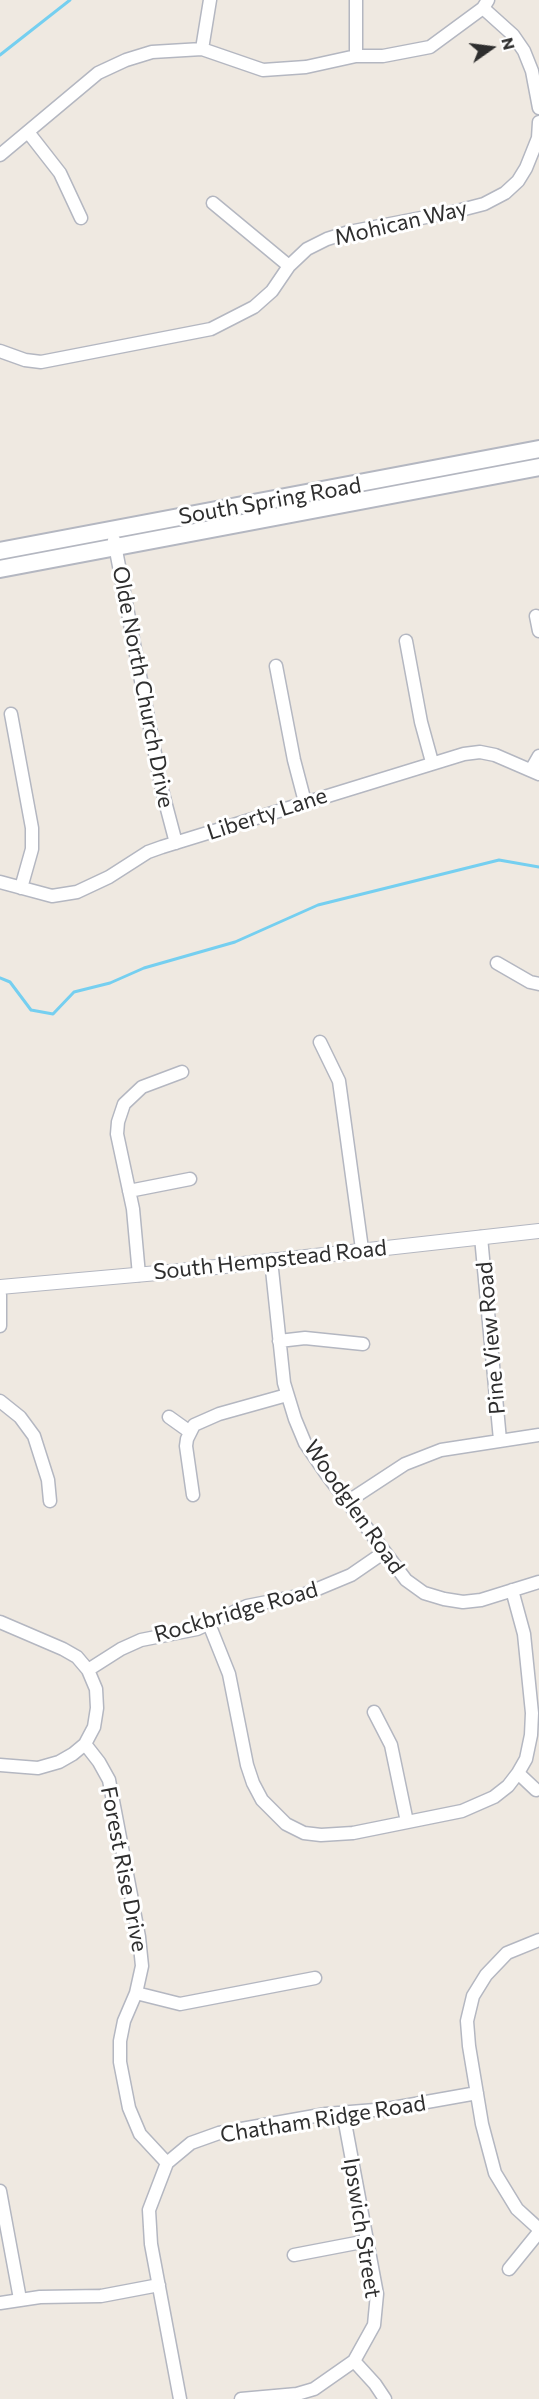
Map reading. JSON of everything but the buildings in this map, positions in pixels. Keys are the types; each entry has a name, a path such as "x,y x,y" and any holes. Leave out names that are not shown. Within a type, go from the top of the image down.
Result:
{"main road":[{"name":"South Spring Road","path":"0,551 539,449"},
{"path":"452,466 456,483"},
{"name":"South Spring Road","path":"0,569 539,467"}],"street":[{"path":"202,49 210,0"},
{"path":"356,0 356,56"},
{"path":"0,155 99,73 126,60 152,52 202,49 263,70 306,67 356,56 383,56 430,47 486,4 524,51 532,71 539,108"},
{"name":"Mohican Way","path":"0,351 25,360 41,362 211,329 254,307 272,291 289,266 307,249 327,239 349,232 484,204 505,193 518,181 526,168 538,138 539,122"},
{"path":"28,132 60,173 81,218"},
{"path":"213,203 289,266"},
{"name":"Olde North Church Drive","path":"112,530 162,790 177,843"},
{"path":"536,616 539,631"},
{"path":"406,641 421,722 432,762"},
{"path":"276,666 294,760 305,802"},
{"path":"11,714 32,828 32,849 21,888"},
{"name":"Liberty Lane","path":"0,882 52,896 77,892 109,877 148,852 432,762 464,754 480,752 495,755 535,772"},
{"path":"535,772 539,756"},
{"path":"497,963 539,984"},
{"path":"320,1042 339,1082 362,1249"},
{"path":"140,1275 129,1191 117,1134 124,1104 142,1087 182,1072"},
{"path":"129,1191 190,1179"},
{"name":"South Hempstead Road","path":"0,1287 140,1275 539,1231"},
{"name":"Pine View Road","path":"481,1237 500,1440"},
{"name":"Woodglen Road","path":"271,1260 287,1395 305,1443 383,1553 406,1580 424,1593 444,1599 463,1602 481,1600 539,1582"},
{"path":"0,1295 0,1326"},
{"path":"279,1341 305,1338 363,1344"},
{"path":"193,1495 186,1446 194,1425 209,1417 287,1395"},
{"path":"0,1401 20,1417 34,1436 48,1480 51,1501"},
{"path":"169,1417 190,1432"},
{"path":"347,1503 405,1464 441,1450 539,1435"},
{"name":"Rockbridge Road","path":"88,1670 112,1654 141,1640 209,1624 247,1606 303,1595 351,1575 383,1553"},
{"path":"209,1624 229,1674 250,1774 262,1800 285,1824 304,1833 321,1835 353,1833 462,1811 494,1797 508,1786 518,1773 526,1760 532,1713 524,1634 512,1590"},
{"path":"0,1622 63,1649 78,1658 88,1670 96,1689 97,1708 94,1727 85,1744 73,1754 59,1762 38,1768 0,1765"},
{"path":"374,1712 391,1745 406,1822"},
{"name":"Forest Rise Drive","path":"85,1744 109,1780 140,1937 142,1966 136,1993 124,2021 120,2062 134,2121 140,2134 167,2163"},
{"path":"518,1773 537,1790"},
{"path":"509,2269 539,2231 518,2209 495,2173 482,2124 467,2021 473,1996 486,1975 507,1953 539,1940"},
{"path":"136,1993 180,2004 315,1978"},
{"name":"Chatham Ridge Road","path":"167,2163 191,2144 219,2133 343,2112 387,2109 477,2094"},
{"name":"Ipswich Street","path":"241,2399 297,2394 314,2389 354,2361 374,2325 377,2294 343,2112"},
{"path":"167,2163 149,2210 151,2244 180,2399"},
{"path":"0,2191 20,2299"},
{"path":"294,2255 367,2241"},
{"path":"0,2303 20,2299 101,2296 159,2285"},
{"path":"354,2361 385,2399"}],"waterway":[{"path":"0,55 70,0"},
{"path":"0,978 10,982 31,1010 53,1014 74,992 110,983 144,968 235,942 318,905 499,860 539,867"}]}
